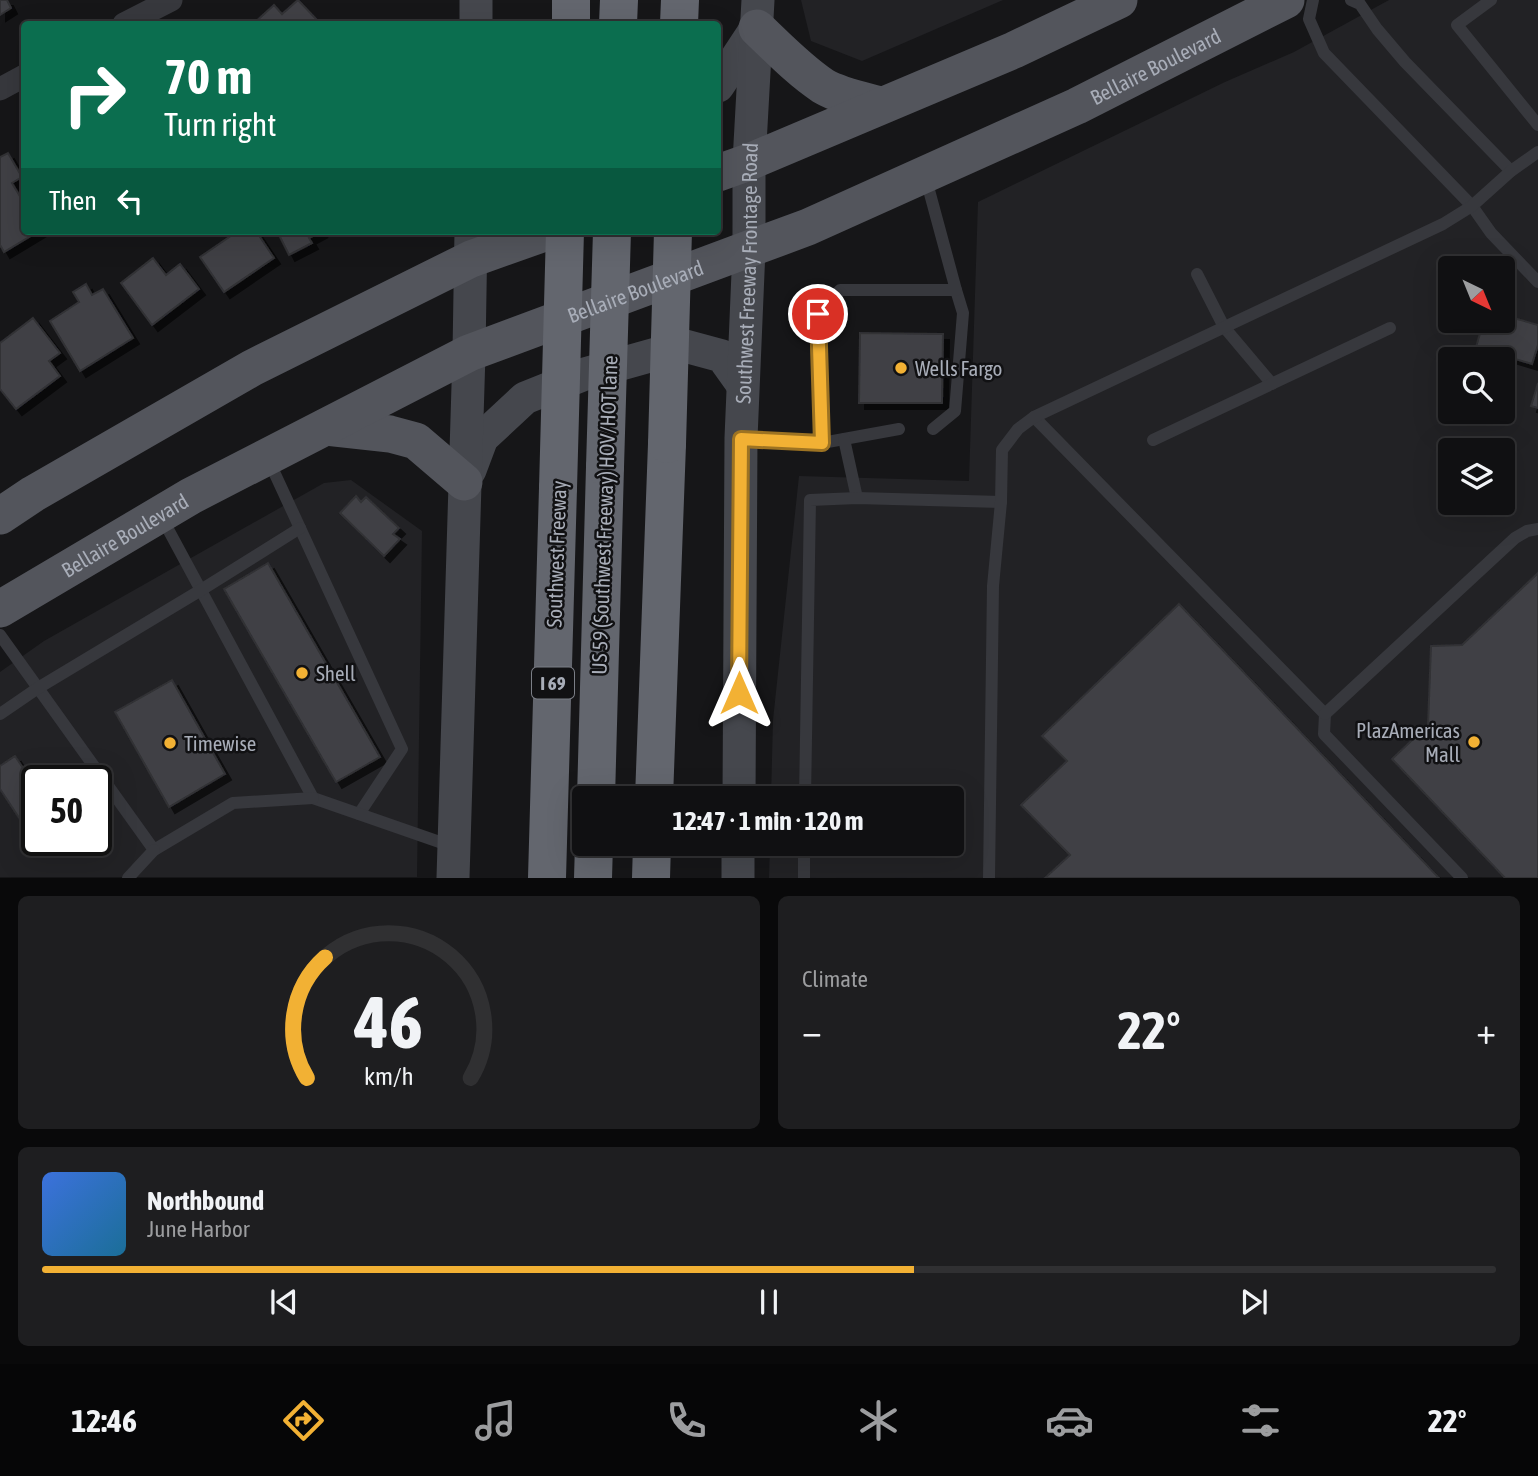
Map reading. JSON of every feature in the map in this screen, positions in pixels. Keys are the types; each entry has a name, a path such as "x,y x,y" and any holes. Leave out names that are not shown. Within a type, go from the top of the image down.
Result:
{"highway":[{"path":"571,0 571,21"},
{"path":"618,21 619,0"},
{"name":"Southwest Freeway","path":"547,877 565,235"},
{"name":"US 59 (Southwest Freeway) HOV/HOT lane","path":"596,786 612,235"},
{"path":"654,786 673,235"},
{"path":"593,877 594,856"},
{"path":"651,877 652,856"}],"main road":[{"path":"476,0 476,21"},
{"path":"734,167 1014,50 1119,0"},
{"name":"Bellaire Boulevard","path":"0,609 160,515 469,353 808,227 1077,106 1286,0"},
{"path":"721,80 757,14 791,60 825,87 881,104"},
{"name":"Southwest Freeway Frontage Road","path":"739,786 742,384 749,249 734,167 757,14"},
{"path":"0,516 33,494 471,245 527,235"},
{"path":"453,862 471,245"},
{"path":"464,482 482,438 525,398 585,374 685,346 722,356 742,384"},
{"path":"326,427 390,434 416,441 464,482"},
{"path":"738,856 738,877"}],"street":[{"path":"130,21 171,0"},
{"path":"0,89 21,78"}],"lane":[{"path":"1313,0 1309,19 1324,53 1472,206 1491,233 1538,282"},
{"path":"1351,0 1360,4 1405,62 1511,171"},
{"path":"1491,0 1457,25 1538,125"},
{"path":"989,877 993,586 1001,502 1002,450 1018,429 1034,417 1443,224 1472,206 1511,171 1538,152"},
{"path":"925,175 963,313 955,411 933,429"},
{"path":"1197,274 1224,327 1272,384"},
{"path":"822,443 818,314 840,290 956,290"},
{"path":"1153,439 1390,328"},
{"path":"1034,417 1325,714"},
{"path":"741,439 822,443 899,429"},
{"path":"844,439 857,498"},
{"path":"267,457 402,749 359,814"},
{"path":"805,786 810,500 857,498 1001,502"},
{"path":"160,515 313,798"},
{"path":"0,715 38,688 300,528"},
{"path":"1462,877 1324,734 1325,714 1515,538 1527,531 1538,529"},
{"path":"0,635 154,850"},
{"path":"128,877 154,850 233,803 313,798 359,814 453,862"},
{"path":"804,856 804,877"}],"shaded area":[{"path":"801,0 1003,0 862,61 811,41"},
{"name":"PlazAmericas Mall","path":"1389,0 1538,0 1538,877 769,878 770,856 964,856 964,786 771,786 773,720 799,476 969,481 978,202 1225,82 1294,52"},
{"path":"351,480 422,531 417,877 0,877 0,672 44,641 324,483"}],"building":[{"path":"0,0 7,0 11,8 0,15"},
{"path":"298,0 318,21 256,21 274,5 282,14"},
{"path":"8,153 21,175 12,183 21,198 21,235 32,235 4,252 0,245 0,157"},
{"path":"232,235 259,235 274,258 224,292 200,257"},
{"path":"279,235 315,235 309,238 312,243 289,255"},
{"path":"153,258 166,275 180,264 199,289 152,325 121,283"},
{"path":"86,284 92,295 103,289 133,338 80,371 50,321 79,302 73,292"},
{"path":"33,318 60,353 49,361 60,376 16,409 0,389 0,343"},
{"path":"1516,319 1538,325 1538,345 1532,364 1515,359 1515,347 1476,347 1480,333 1515,333"},
{"name":"Wells Fargo","path":"860,333 943,334 942,403 859,403"},
{"path":"1538,383 1538,408 1531,406"},
{"path":"356,496 361,502 366,497 399,528 393,534 400,539 384,556 340,513"},
{"name":"Shell","path":"268,563 380,757 336,782 224,589"},
{"name":"PlazAmericas Mall","path":"1538,573 1538,878 1505,878 1392,759 1428,725 1431,646 1462,645"},
{"path":"1179,604 1439,878 1045,878 1070,855 1021,805 1067,761 1042,736"},
{"name":"Timewise","path":"172,680 225,774 169,807 115,712"},
{"path":"15,756 21,765 21,821 0,789 0,766"}],"place":[{"name":"Wells Fargo","path":"901,368"},
{"name":"Shell","path":"302,673"},
{"name":"PlazAmericas Mall","path":"1474,742"},
{"name":"Timewise","path":"170,743"}],"route":[{"path":"739,693 741,439 822,443 818,314"}]}
